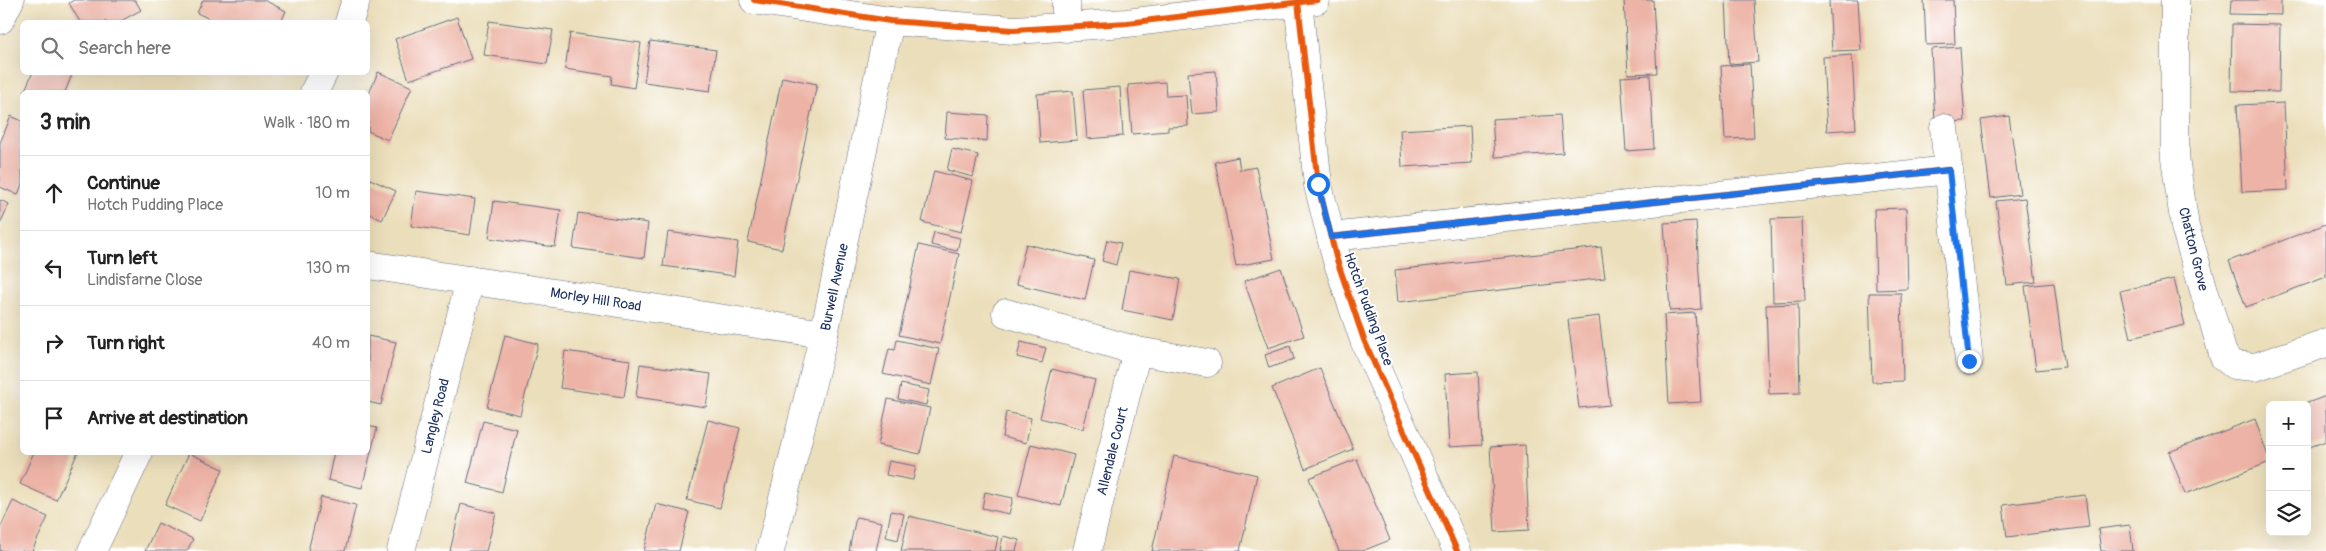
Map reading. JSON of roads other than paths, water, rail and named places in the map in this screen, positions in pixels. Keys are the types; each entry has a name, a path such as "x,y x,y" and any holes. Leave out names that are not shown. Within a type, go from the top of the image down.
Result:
{"street":[{"path":"0,20 10,0"},
{"path":"350,20 356,0"},
{"path":"754,0 890,20 1014,30 1066,28 1308,1"},
{"path":"1066,0 1066,28"},
{"name":"Chatton Grove","path":"2175,0 2175,158 2185,227 2224,357 2234,365 2255,367 2326,343"},
{"name":"Hotch Pudding Place","path":"1308,1 1318,184 1331,237 1364,340 1457,551"},
{"name":"Burwell Avenue","path":"770,551 824,334 890,20"},
{"path":"315,90 322,75"},
{"path":"1944,128 1969,361"},
{"path":"1331,237 1949,170"},
{"name":"Morley Hill Road","path":"370,265 824,334"},
{"name":"Langley Road","path":"401,551 470,280"},
{"path":"1006,313 1137,351 1207,363"},
{"name":"Allendale Court","path":"1087,551 1137,351"},
{"path":"92,551 138,455"}]}
